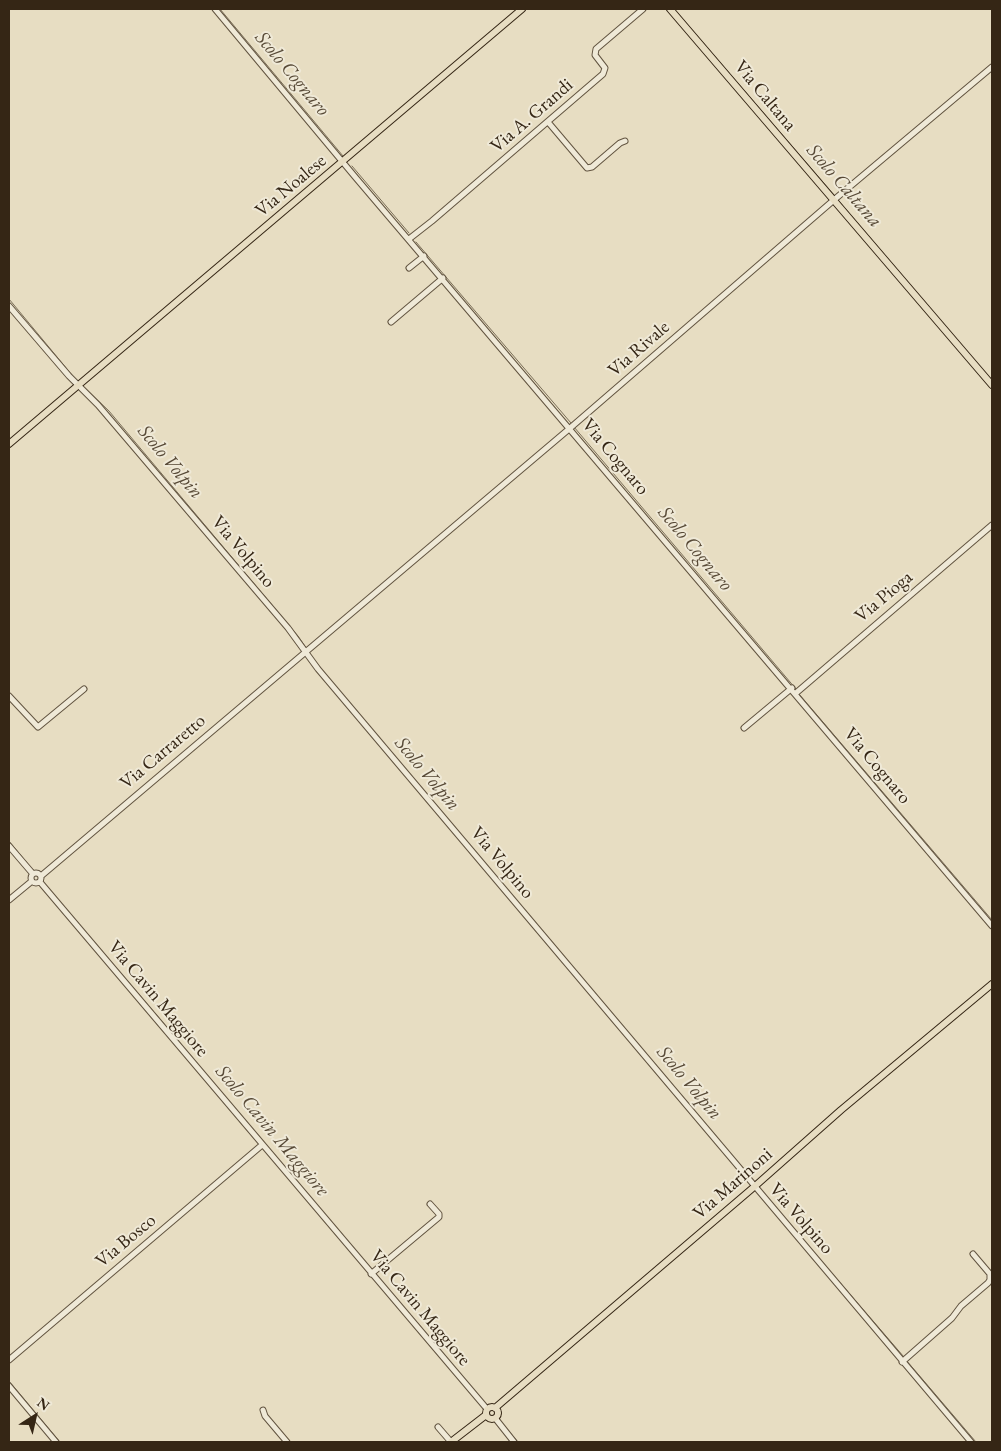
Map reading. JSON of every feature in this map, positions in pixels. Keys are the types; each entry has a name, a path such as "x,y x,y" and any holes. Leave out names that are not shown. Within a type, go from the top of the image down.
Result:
{"main road":[{"name":"Via Noalese","path":"9,444 522,9"},
{"name":"Via Caltana","path":"670,9 836,198 992,385"},
{"name":"Via Marinoni","path":"495,1408 754,1187 852,1100 992,984"},
{"path":"451,1442 480,1418 490,1407 495,1408 498,1413 494,1418 489,1418 486,1412"}],"street":[{"name":"Via Cognaro","path":"215,9 343,162 794,690 992,926"},
{"name":"Via A. Grandi","path":"409,239 432,222 604,74 605,68 595,55 596,49 643,9"},
{"name":"Via Rivale","path":"307,650 570,428 836,198 992,68"},
{"path":"548,122 587,168 592,167 620,143 625,141"},
{"path":"409,268 424,256"},
{"path":"391,322 443,278"},
{"name":"Via Volpino","path":"9,306 78,386 98,405 133,445 307,650 313,664 648,1058 754,1187 904,1360 971,1442"},
{"name":"Via Pioga","path":"744,728 794,690 992,526"},
{"name":"Via Carraretto","path":"41,876 307,650"},
{"path":"9,696 38,727 84,689"},
{"path":"9,846 33,874 37,873 41,876 40,882 35,884 32,881"},
{"path":"9,900 32,881 33,874"},
{"name":"Via Cavin Maggiore","path":"40,882 262,1145 373,1273 486,1412"},
{"name":"Via Bosco","path":"9,1360 262,1145"},
{"path":"373,1273 439,1217 439,1214 430,1204"},
{"path":"904,1360 988,1284 990,1274 973,1254"},
{"path":"9,1386 56,1442"},
{"path":"263,1410 265,1416 287,1442"},
{"path":"494,1418 514,1442"},
{"path":"438,1427 451,1442"}],"waterway":[{"name":"Scolo Cognaro","path":"220,9 343,156"},
{"name":"Scolo Caltana","path":"674,9 835,196"},
{"name":"Scolo Cognaro","path":"352,166 409,233"},
{"name":"Scolo Caltana","path":"837,199 924,301"},
{"name":"Scolo Cognaro","path":"416,242 571,423"},
{"name":"Scolo Volpin","path":"9,299 77,381"},
{"name":"Scolo Volpin","path":"83,386 109,411 307,649"},
{"name":"Scolo Cognaro","path":"574,427 796,689"},
{"name":"Scolo Cognaro","path":"799,694 992,920"},
{"name":"Scolo Cavin Maggiore","path":"9,841 32,869"},
{"name":"Scolo Cavin Maggiore","path":"44,883 165,1025"},
{"name":"Scolo Volpin","path":"799,1235 904,1357"},
{"name":"Scolo Volpin","path":"906,1360 976,1442"},
{"path":"9,1381 60,1442"},
{"name":"Scolo Cavin Maggiore","path":"507,1429 518,1442"}]}
